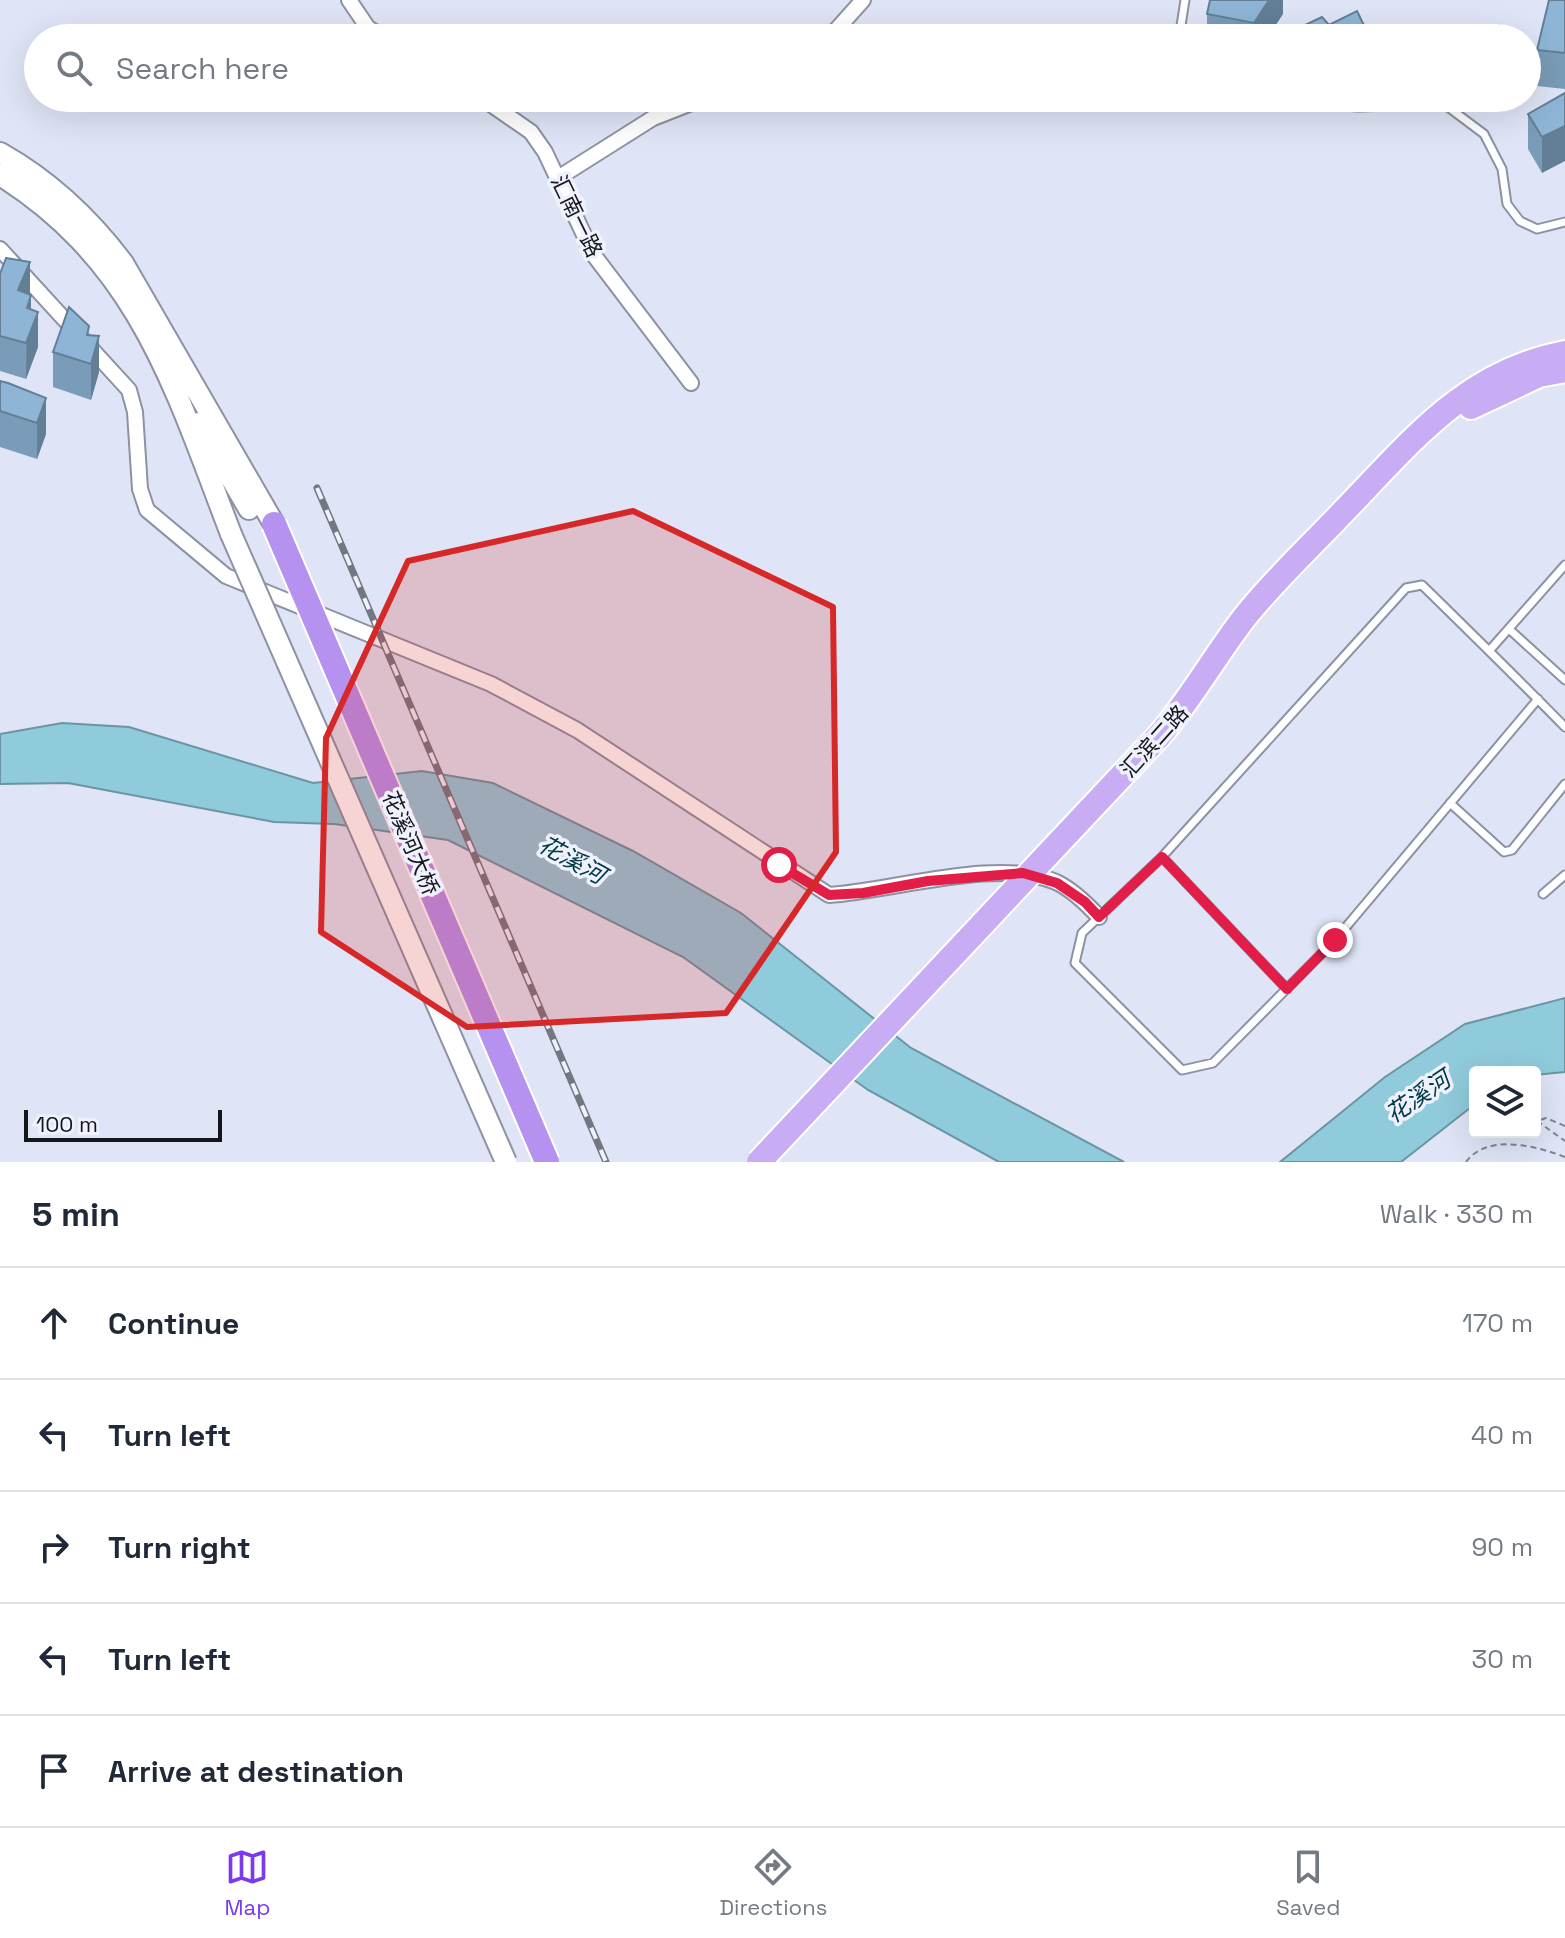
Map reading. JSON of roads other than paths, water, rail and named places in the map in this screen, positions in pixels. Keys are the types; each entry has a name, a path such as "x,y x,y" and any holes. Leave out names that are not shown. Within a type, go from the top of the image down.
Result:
{"highway":[{"name":"花溪河大桥","path":"267,527 531,1162"},
{"name":"花溪河大桥","path":"267,527 547,1162"}],"main road":[{"path":"0,153 67,199 123,263 267,527"},
{"path":"0,175 55,212 82,238 109,272 267,527"},
{"name":"汇滨二路","path":"780,1162 1164,742 1191,699 1271,596 1443,415 1493,376 1532,359 1565,353"},
{"name":"花溪河大桥","path":"165,364 231,534 506,1162"},
{"name":"汇滨二路","path":"1443,415 1539,375 1565,370"},
{"name":"汇滨二路","path":"759,1162 1164,742"}],"street":[{"path":"349,0 365,24"},
{"path":"842,24 863,0"},
{"name":"汇南一路","path":"502,112 531,132 558,178 593,254 691,383"},
{"path":"558,178 664,112"},
{"path":"0,249 129,390 135,412 140,489 147,510 226,576 491,684 577,730 829,895 863,893 928,881 1023,873 1057,883 1085,902 1099,917"}],"lane":[{"path":"1181,24 1185,0"},
{"path":"1455,112 1484,134 1502,169 1507,204 1520,221 1537,229 1565,222"},
{"path":"1489,651 1565,565"},
{"path":"1538,699 1335,940 1213,1063 1182,1070 1075,963 1082,933 1162,857 1406,588 1422,585 1538,699 1565,727"},
{"path":"1509,629 1564,678"},
{"path":"1450,803 1504,852 1512,850 1565,784"},
{"path":"1162,857 1287,989"},
{"path":"1543,894 1565,875"}],"water":[{"name":"花溪河","path":"62,723 129,727 313,783 422,771 493,783 633,851 741,913 911,1048 1124,1162 999,1162 868,1090 683,957 448,840 334,824 274,822 68,783 0,784 0,734"},
{"name":"花溪河","path":"1565,998 1565,1072 1541,1074 1541,1066 1469,1066 1469,1109 1401,1162 1280,1162 1385,1077 1465,1024"}],"railway":[{"path":"317,488 606,1162"}]}
